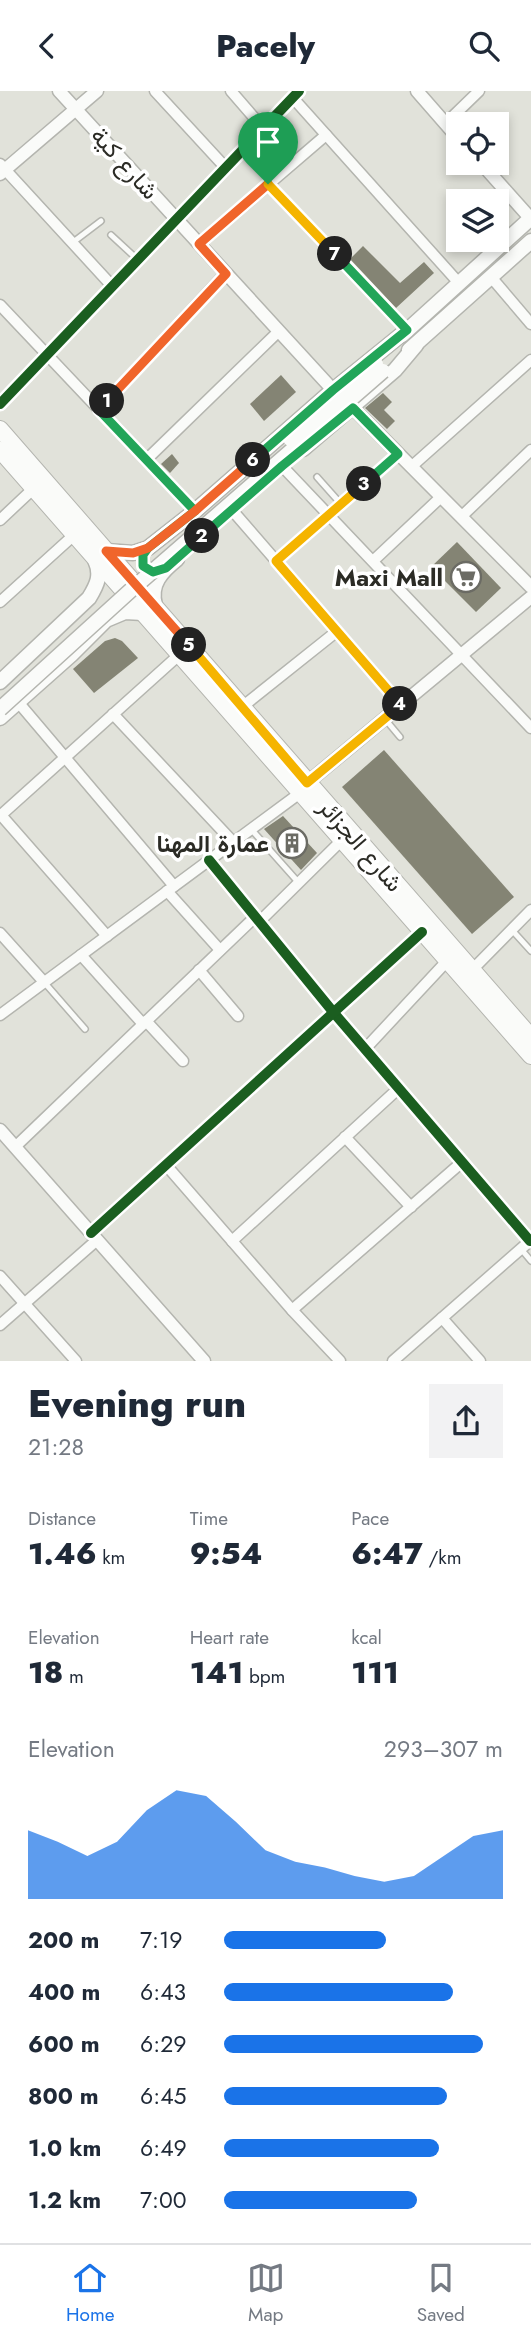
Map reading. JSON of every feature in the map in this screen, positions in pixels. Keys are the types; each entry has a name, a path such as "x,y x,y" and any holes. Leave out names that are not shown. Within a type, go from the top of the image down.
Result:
{"main road":[{"path":"166,568 153,572 143,566 143,555 148,548 407,330 531,218"},
{"path":"0,718 106,620 125,612 149,609 154,589 166,568 353,408 395,370 416,345 531,241"},
{"path":"0,709 379,367 407,330"},
{"path":"0,697 125,583 379,367 416,345"},
{"name":"شارع الجزائر","path":"0,429 100,556 242,707 342,840 531,1056"},
{"name":"شارع الجزائر","path":"0,450 74,535 100,556"},
{"path":"0,682 84,603 98,580 100,556 133,553 148,548"},
{"path":"84,603 104,601 109,609 106,620"},
{"name":"شارع الجزائر","path":"149,609 179,655 531,1037"}],"street":[{"name":"شارع كية","path":"59,91 333,390"},
{"path":"97,91 2,169 113,287"},
{"path":"155,91 225,167"},
{"path":"231,91 263,128"},
{"path":"417,91 446,123"},
{"path":"457,112 479,91"},
{"path":"0,404 296,94 326,135 458,282"},
{"path":"199,244 326,135"},
{"path":"492,175 531,218"},
{"path":"268,184 407,330"},
{"path":"99,410 226,274"},
{"path":"491,277 531,324"},
{"path":"0,305 195,511"},
{"path":"146,460 279,331"},
{"path":"411,467 531,360"},
{"path":"353,408 531,587"},
{"path":"461,517 531,450"},
{"path":"276,561 398,454"},
{"path":"282,466 531,728"},
{"path":"0,520 33,489"},
{"path":"373,561 441,497"},
{"path":"232,510 401,705"},
{"path":"0,601 74,535"},
{"path":"0,1015 304,788 531,597"},
{"path":"242,707 336,632"},
{"path":"107,936 1,815 179,655"},
{"path":"18,702 66,756 220,950"},
{"path":"113,714 233,842"},
{"path":"15,1147 220,950 299,883 342,840"},
{"path":"209,860 334,1013 531,1241 393,1361"},
{"path":"472,970 531,910"},
{"path":"0,1325 25,1304 166,1165 422,932"},
{"path":"0,933 44,982"},
{"path":"81,955 183,1061"},
{"path":"365,1049 447,961"},
{"path":"199,970 239,1016"},
{"path":"232,1241 399,1088"},
{"path":"0,1130 204,1361"},
{"path":"345,1137 411,1207"},
{"path":"292,1310 461,1163"},
{"path":"166,1165 340,1361"},
{"path":"0,1276 76,1361"},
{"path":"442,1318 480,1361"}],"lane":[{"path":"72,243 101,221"},
{"path":"111,235 138,261"},
{"path":"317,477 342,504"},
{"path":"384,719 400,737"},
{"path":"251,829 299,883"},
{"path":"511,929 531,951"},
{"path":"44,982 85,1029"},
{"path":"521,1249 531,1261"}],"building":[{"path":"363,246 400,283 424,262 434,273 396,308 350,259"},
{"path":"281,375 296,392 264,421 250,404"},
{"path":"383,393 392,402 384,410 395,421 387,429 365,408"},
{"path":"172,454 179,463 170,473 161,464"},
{"name":"Maxi Mall","path":"457,542 501,588 476,612 431,567"},
{"path":"115,638 122,641 138,658 94,693 73,669 105,641"},
{"path":"384,750 514,897 472,934 342,787"},
{"name":"عمارة المهنا","path":"283,816 317,853 301,870 264,829"}],"cycle path":[{"path":"0,404 299,91"},
{"path":"209,860 334,1013 530,1241"},
{"path":"91,1233 422,932"}],"place":[{"name":"Maxi Mall","path":"466,577"},
{"name":"عمارة المهنا","path":"292,843"}],"route":[{"path":"268,184 199,244 226,274 99,410 195,511 148,548 143,555 143,566 153,572 166,568 353,408 398,454 276,561 401,705 307,783 106,551 122,554 148,548 195,511 333,390 407,330 268,184"}]}
